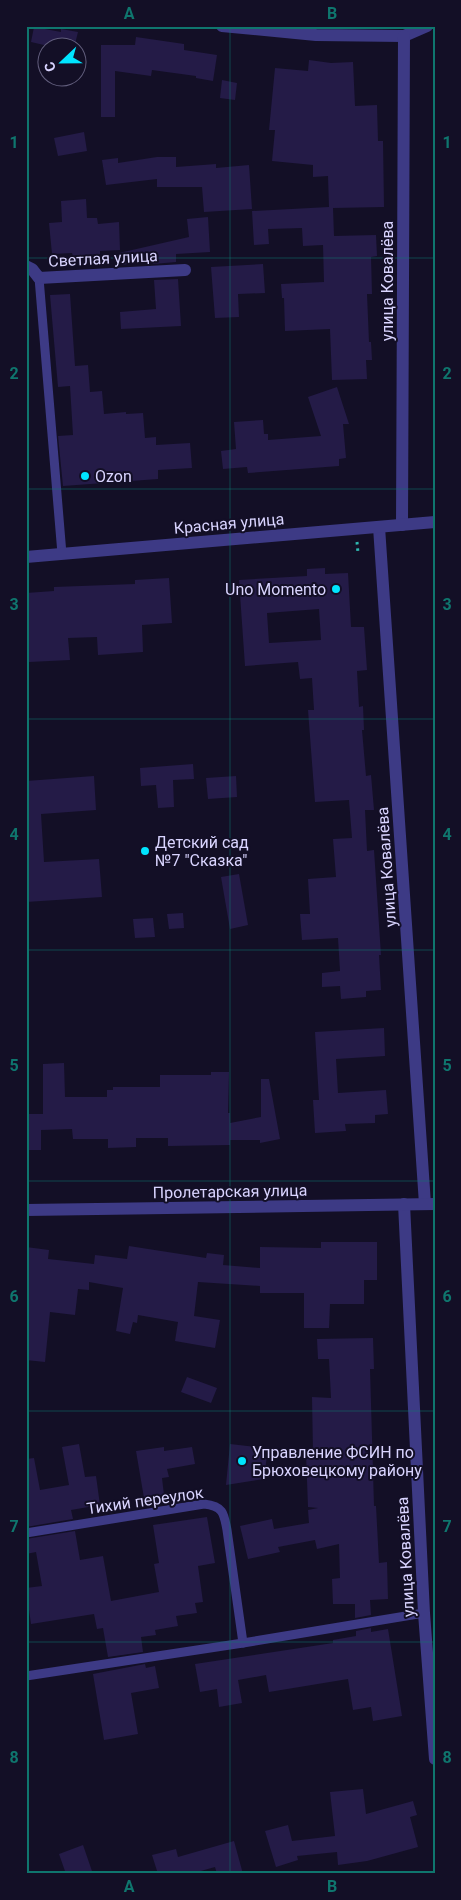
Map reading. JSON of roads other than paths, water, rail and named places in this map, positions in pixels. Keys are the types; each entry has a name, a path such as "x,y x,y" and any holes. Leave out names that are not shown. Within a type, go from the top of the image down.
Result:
{"street":[{"path":"222,26 316,35 404,36 427,26"},
{"name":"улица Ковалёва","path":"402,525 404,36"},
{"name":"Светлая улица","path":"26,266 32,269 39,278 185,270"},
{"name":"Красная улица","path":"26,557 435,522"},
{"name":"улица Ковалёва","path":"379,527 430,1204"},
{"name":"улица Ковалёва","path":"404,1204 424,1613 435,1759"},
{"name":"Пролетарская улица","path":"26,1210 430,1204"}],"lane":[{"path":"39,278 62,554"},
{"name":"Тихий переулок","path":"26,1533 204,1504 216,1506 224,1514 243,1643"},
{"path":"26,1676 424,1613"}],"place":[{"name":"Ozon","path":"85,476"},
{"name":"Uno Momento","path":"336,589"},
{"name":"Детский сад №7 \"Сказка\"","path":"145,851"},
{"name":"Управление ФСИН по Брюховецкому району","path":"242,1461"}]}
